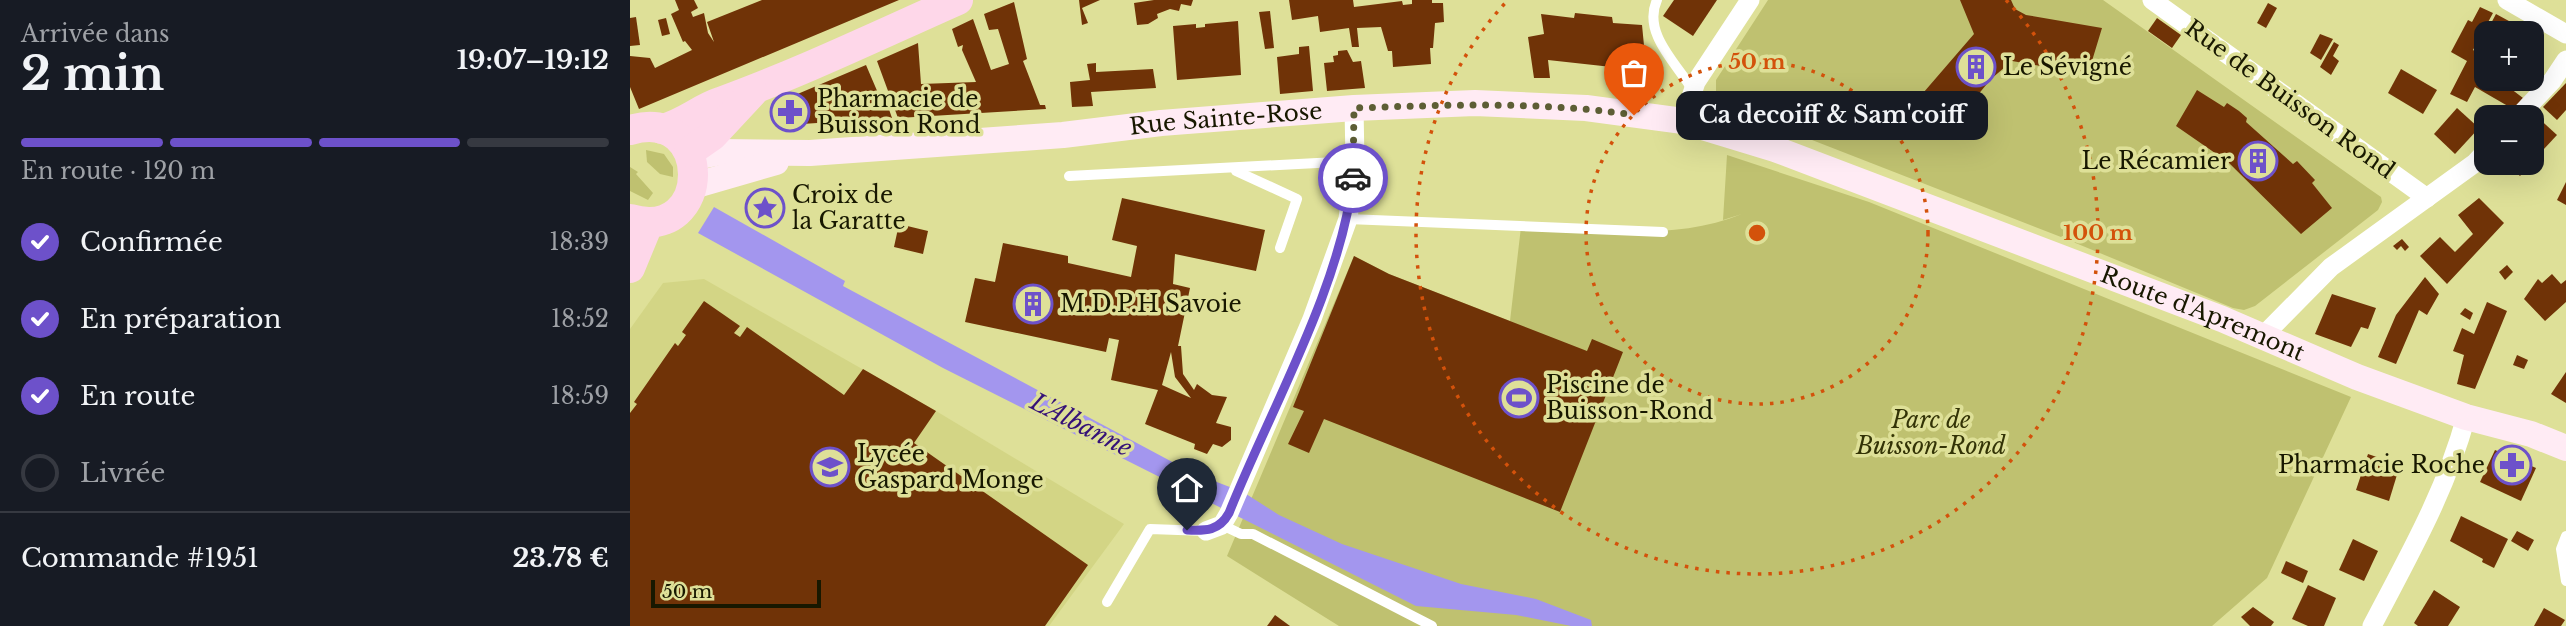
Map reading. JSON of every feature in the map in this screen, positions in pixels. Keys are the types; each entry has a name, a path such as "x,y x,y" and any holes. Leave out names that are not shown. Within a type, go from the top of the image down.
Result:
{"main road":[{"path":"640,128 678,125 716,103 753,91 958,0"},
{"path":"630,268 640,221 674,214 689,197 691,165 712,136 753,91"},
{"name":"Rue Sainte-Rose","path":"691,165 1354,108 1475,103 1586,108 1683,121"},
{"name":"Route d'Apremont","path":"1683,121 1775,149 2094,269 2357,377 2466,417 2531,434 2566,448"},
{"path":"640,128 672,134 691,165"}],"street":[{"path":"1683,121 1696,82 1750,0"},
{"name":"Rue de Buisson Rond","path":"2152,0 2427,198"},
{"path":"2507,0 2566,34"},
{"path":"2529,105 2552,81 2566,60"},
{"path":"1219,523 1240,487 1312,319 1349,219 1355,161 1354,108"},
{"path":"2263,337 2331,267 2474,160"},
{"path":"2372,626 2421,532 2459,443 2466,417"}],"lane":[{"path":"1657,0 1653,18 1656,32 1693,91"},
{"path":"1069,176 1232,170 1355,161"},
{"path":"1232,170 1297,198 1280,248"},
{"path":"1349,219 1663,232"},
{"path":"1107,602 1150,529 1219,523 1241,534 1253,534 1432,626"},
{"path":"2566,537 2561,549 2566,581"}],"shaded area":[{"name":"Lycée Gaspard Monge","path":"704,279 936,411 1124,524 1049,626 630,626 630,329 663,283"}],"green space":[{"path":"1768,0 2103,0 2381,197 2382,202 2378,210 2255,306 2244,310 2233,308 2061,237 1730,108 1716,100 1716,80"},
{"path":"646,150 664,154 673,167 673,177 660,174 647,162"},
{"name":"Parc de Buisson-Rond","path":"1727,155 1869,202 2351,397 2267,578 2212,626 1339,626 1227,556 1354,256 1389,274 1510,321 1521,227 1661,231 1716,223 1742,214 1723,220"},
{"path":"630,167 638,172 636,174 653,193 648,200 630,191"}],"water":[{"name":"L'Albanne","path":"714,207 845,281 843,286 1193,473 1243,492 1279,515 1342,544 1461,584 1536,599 1591,620 1592,626 1571,626 1516,615 1416,606 943,368 698,233"}],"building":[{"path":"675,0 694,0 698,8 691,12 693,17 704,13 708,33 714,42 707,22 762,0 899,0 639,109 630,87 630,56 650,58 655,68 692,50 683,42 671,14 679,10"},
{"path":"1079,0 1100,0 1082,8 1088,23 1082,25"},
{"path":"1193,0 1191,6 1181,4 1179,11 1170,9 1157,14 1158,18 1148,24 1137,25 1134,3"},
{"path":"1289,0 1353,0 1354,7 1402,1 1403,5 1412,4 1412,0 1432,0 1432,3 1443,3 1444,22 1435,23 1433,48 1430,48 1431,64 1393,67 1392,51 1388,51 1381,27 1357,28 1359,47 1352,47 1349,28 1320,32 1318,16 1292,20"},
{"path":"1674,0 1717,0 1693,36 1663,16"},
{"name":"Le Sévigné","path":"1960,0 2011,0 2015,9 2026,15 2102,28 2088,74 2012,61 1991,79 1943,137 1911,107 1974,34"},
{"path":"1014,2 1027,59 1023,61 1040,105 1045,105 1046,109 898,118 877,61 918,43 921,84 976,82 962,50 963,45 958,47 952,29 973,19 991,70 1009,64 998,29 989,30 984,14"},
{"path":"2268,3 2277,8 2266,28 2257,23"},
{"path":"2480,7 2493,13 2489,21 2474,21 2474,89 2467,102 2450,94 2467,61 2451,52 2468,20 2472,22"},
{"path":"1270,11 1274,48 1265,49 1259,12"},
{"path":"1575,13 1612,17 1613,23 1642,25 1646,66 1640,65 1639,70 1548,60 1550,78 1534,78 1528,37 1544,34 1541,14 1574,18"},
{"path":"2496,14 2509,21 2492,21"},
{"path":"636,17 640,45 630,46 630,18"},
{"path":"666,18 670,34 662,36 658,20"},
{"path":"2157,18 2181,35 2172,48 2148,31"},
{"path":"1238,21 1241,75 1177,80 1173,26 1196,24 1196,28 1205,27 1205,24"},
{"path":"2320,34 2333,39 2321,60 2310,53"},
{"path":"2334,42 2339,45 2333,56 2339,61 2331,75 2320,67"},
{"path":"1309,46 1313,91 1280,94 1277,57 1299,54 1299,47"},
{"path":"1347,50 1353,62 1361,61 1365,88 1327,91 1324,63 1334,62 1333,56 1338,55 1338,51"},
{"path":"1096,63 1096,72 1153,69 1156,88 1091,92 1093,106 1072,107 1070,82 1090,80 1087,64"},
{"path":"866,65 878,93 883,92 892,118 787,125 781,101"},
{"path":"2401,69 2437,90 2423,114 2388,93"},
{"path":"2566,83 2566,110 2557,120 2544,106"},
{"name":"Le Récamier","path":"2197,90 2224,107 2227,103 2239,111 2247,118 2246,122 2293,164 2297,161 2315,180 2312,183 2332,208 2301,234 2228,162 2176,126"},
{"path":"2482,91 2514,91 2523,98 2517,105 2506,105"},
{"path":"2457,108 2474,123 2474,133 2455,154 2434,134"},
{"path":"2544,123 2557,135 2544,149"},
{"path":"2566,182 2566,205 2557,200"},
{"path":"1122,198 1265,230 1256,271 1175,254 1173,284 1190,288 1178,346 1181,346 1183,374 1194,390 1197,384 1212,395 1227,397 1216,423 1231,427 1231,440 1222,447 1213,444 1207,454 1194,449 1195,444 1145,424 1158,390 1111,380 1119,340 1109,338 1106,352 965,322 975,278 995,282 1003,243 1068,256 1068,263 1131,277 1137,246 1112,240","holes":["1171,352 1175,377 1191,398 1162,385"]},
{"path":"2479,198 2504,223 2447,284 2420,256 2440,237 2455,252 2473,234 2458,215"},
{"path":"899,224 928,231 923,254 894,247"},
{"path":"2402,239 2409,247 2405,251 2401,246 2397,250 2393,246"},
{"path":"1354,256 1389,274 1587,351 1592,339 1623,352 1560,512 1324,419 1309,453 1288,444 1304,411 1293,407"},
{"path":"2507,265 2513,272 2505,280 2499,272"},
{"path":"2552,274 2561,284 2566,280 2566,302 2545,321 2524,299 2538,279 2542,283"},
{"path":"2425,277 2439,294 2427,315 2419,310 2396,364 2378,357 2396,315"},
{"path":"2332,294 2376,308 2368,329 2361,327 2351,347 2315,334"},
{"name":"Lycée Gaspard Monge","path":"704,301 740,326 734,333 740,337 747,327 844,395 863,369 936,411 914,443 1088,565 1045,626 630,626 630,413 637,404 634,402 675,343 678,346 686,335 682,332"},
{"path":"2487,302 2507,311 2475,389 2457,384 2464,355 2453,351 2462,328 2474,334"},
{"path":"2465,308 2473,313 2470,320 2460,314"},
{"path":"2517,355 2528,360 2524,369 2513,365"},
{"path":"2566,372 2566,403 2551,394"},
{"path":"2495,450 2536,468 2521,501 2480,482"},
{"path":"2368,454 2400,465 2389,501 2356,490"},
{"path":"2461,516 2508,539 2494,568 2450,541"},
{"path":"2517,531 2534,540 2528,551 2511,541"},
{"path":"2353,539 2378,551 2364,581 2339,570"},
{"path":"2286,561 2308,571 2303,583 2281,573"},
{"path":"2308,585 2336,598 2324,626 2308,626 2292,619"},
{"path":"2434,590 2460,607 2448,626 2418,626 2414,623"},
{"path":"2253,607 2274,622 2271,626 2250,626 2241,617"},
{"path":"2544,608 2565,620 2561,626 2534,626"},
{"path":"1275,615 1290,626 1267,626"}],"way so far":[{"path":"1353,178 1354,108 1475,103 1586,108 1634,115"}],"place":[{"name":"Le Sévigné","path":"1976,67"},
{"name":"Pharmacie de Buisson Rond","path":"790,112"},
{"name":"Ca decoiff & Sam'coiff","path":"1634,115"},
{"name":"Le Récamier","path":"2258,161"},
{"name":"Croix de la Garatte","path":"765,208"},
{"name":"M.D.P.H Savoie","path":"1033,304"},
{"name":"Piscine de Buisson-Rond","path":"1519,398"},
{"name":"Pharmacie Roche","path":"2512,465"},
{"name":"Lycée Gaspard Monge","path":"830,467"}],"route":[{"path":"1187,530 1206,531 1216,528 1222,525 1229,513 1312,319 1349,219 1353,178"}]}
